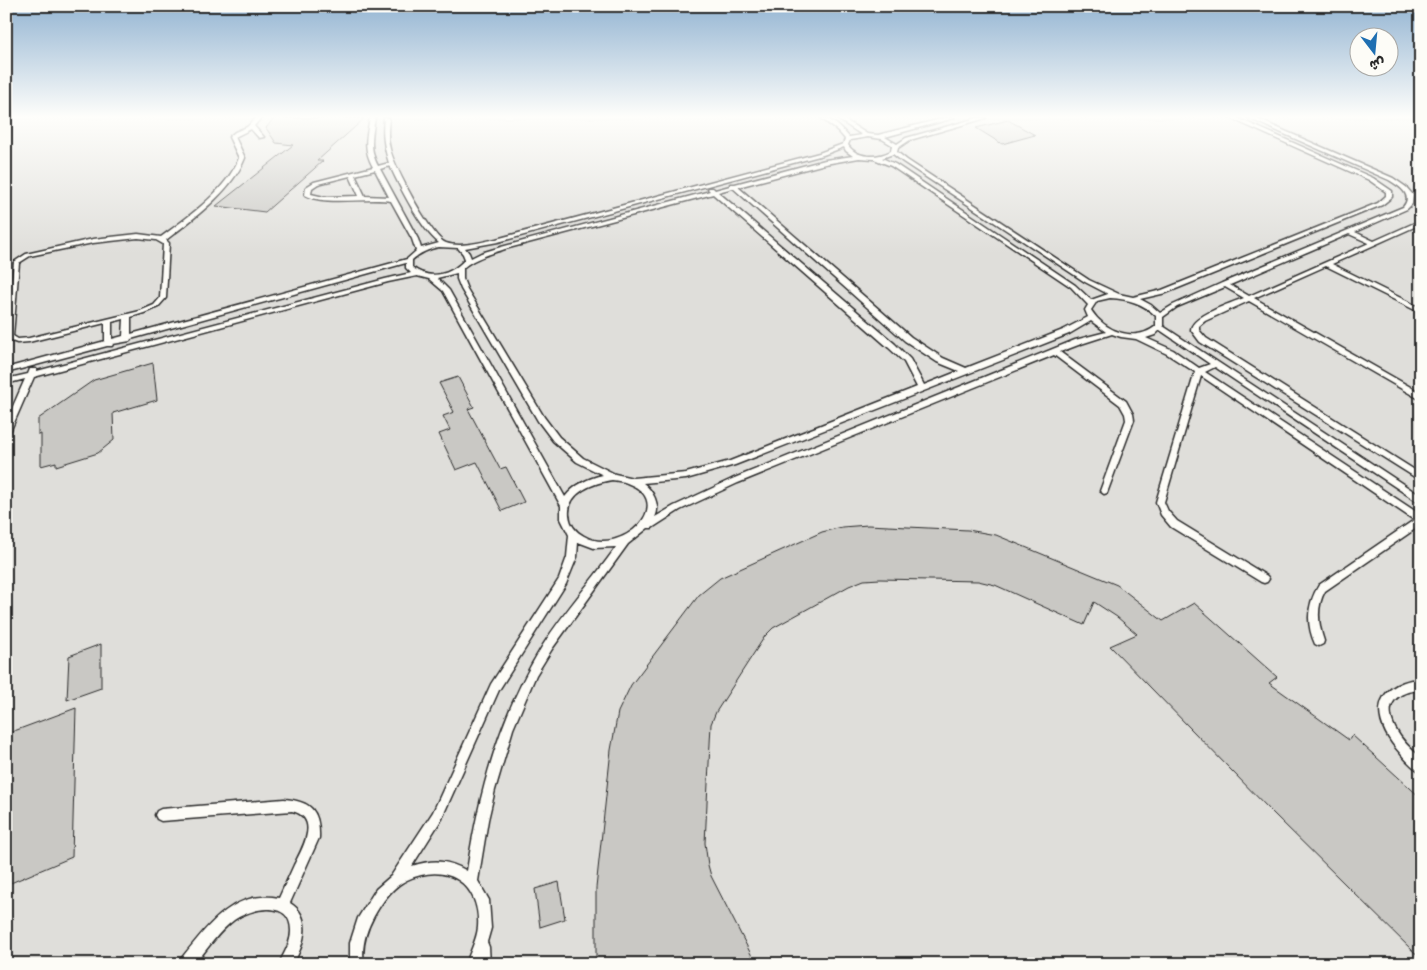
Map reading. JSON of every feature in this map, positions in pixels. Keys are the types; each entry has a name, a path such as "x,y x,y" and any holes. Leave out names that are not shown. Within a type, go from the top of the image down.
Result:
{"lane":[{"path":"162,240 188,220 235,173 240,163"},
{"path":"373,163 415,239 419,251"},
{"path":"6,371 409,260 419,251 444,245 460,247 496,241 785,163"},
{"path":"6,382 387,280 416,274 431,276 447,274 498,249 820,163"},
{"path":"887,163 1073,286 1090,303"},
{"path":"908,163 1087,281 1117,296"},
{"path":"1132,299 1164,292 1380,204 1389,197 1389,191 1371,179 1335,163"},
{"path":"1159,316 1175,306 1224,284 1350,232 1405,208 1410,204 1411,198 1408,192 1391,179 1355,163"},
{"path":"393,199 362,196 325,198 308,195 309,187 316,183 392,164 434,236 444,245"},
{"path":"352,175 362,196"},
{"path":"721,180 734,187 908,339 934,356 965,371"},
{"path":"710,184 714,192 764,233 896,349 913,369 922,387"},
{"path":"1421,222 1249,298 1198,322 1195,326 1198,335 1203,340 1421,478"},
{"path":"1350,232 1374,243"},
{"path":"152,236 162,240 166,246 162,301 152,308 128,316 29,340 12,340 8,334 17,262 28,256 108,239 152,236"},
{"path":"460,247 468,256 460,279 464,289 547,428 567,450 595,469 612,476 635,481 669,479 718,468 1074,329 1091,318"},
{"path":"409,260 409,268 416,274"},
{"path":"1327,264 1421,311"},
{"path":"431,276 446,290 565,505"},
{"path":"1224,284 1421,397"},
{"path":"1319,641 1313,616 1316,596 1322,588 1421,520 1162,347 1136,336 1112,332 1104,328 1091,318 1088,310 1090,303 1104,296 1117,296 1132,299 1149,306 1159,316 1160,327 1214,365 1421,501"},
{"path":"127,339 128,316"},
{"path":"108,320 109,344"},
{"path":"1136,336 1151,334 1160,327"},
{"path":"612,476 596,479 582,485 572,494 565,505 564,516 567,526 584,541 597,544 625,541 638,535 647,526 676,508 735,482 1089,338 1112,332"},
{"path":"1055,352 1123,403 1129,414 1130,420 1104,491"},
{"path":"6,432 32,375 34,364"},
{"path":"1199,371 1214,365"},
{"path":"1199,371 1161,497 1161,508 1174,524 1264,579"},
{"path":"635,481 648,492 654,506 653,516 647,526"},
{"path":"396,880 437,816 495,687 563,581 572,557 574,534"},
{"path":"472,880 478,833 489,790 509,729 529,681 547,647 625,541"},
{"path":"1421,685 1401,687 1392,692 1387,702 1386,713 1389,727 1421,766"},
{"path":"161,815 284,805 296,805 305,809 311,816 314,826 313,838 282,905"},
{"path":"357,964 358,934 367,913 380,894 396,880 412,871 430,866 446,866 460,871 472,880 482,898 486,919 482,943 483,964"},
{"path":"186,964 214,929 235,911 258,903 271,902 282,905 291,911 297,919 300,929 296,944 286,964"},
{"path":"473,964 482,943"}],"shaded area":[{"path":"6,163 1421,163 1421,964 6,964"}],"building":[{"path":"270,163 320,163 265,212 216,206"},
{"path":"153,363 157,400 113,413 114,440 98,453 56,466 56,462 41,466 41,434 38,435 38,419 94,380"},
{"path":"458,377 474,407 468,409 500,469 506,467 524,502 502,511 477,462 456,470 439,434 450,430 443,416 454,412 439,383"},
{"path":"868,525 968,530 996,535 1117,585 1163,621 1194,603 1277,677 1269,683 1349,740 1352,735 1421,798 1421,959 1272,812 1110,646 1137,634 1117,617 1094,602 1084,625 995,585 978,581 880,579 864,580 849,586 773,628 765,636 716,712 711,724 705,843 708,865 711,876 756,964 596,964 596,888 611,750 618,712 631,685 699,595 720,578 822,532 842,527"},
{"path":"101,644 101,688 67,700 69,656"},
{"path":"76,708 72,857 6,885 6,734"},
{"path":"559,882 565,919 540,927 535,889"}]}
